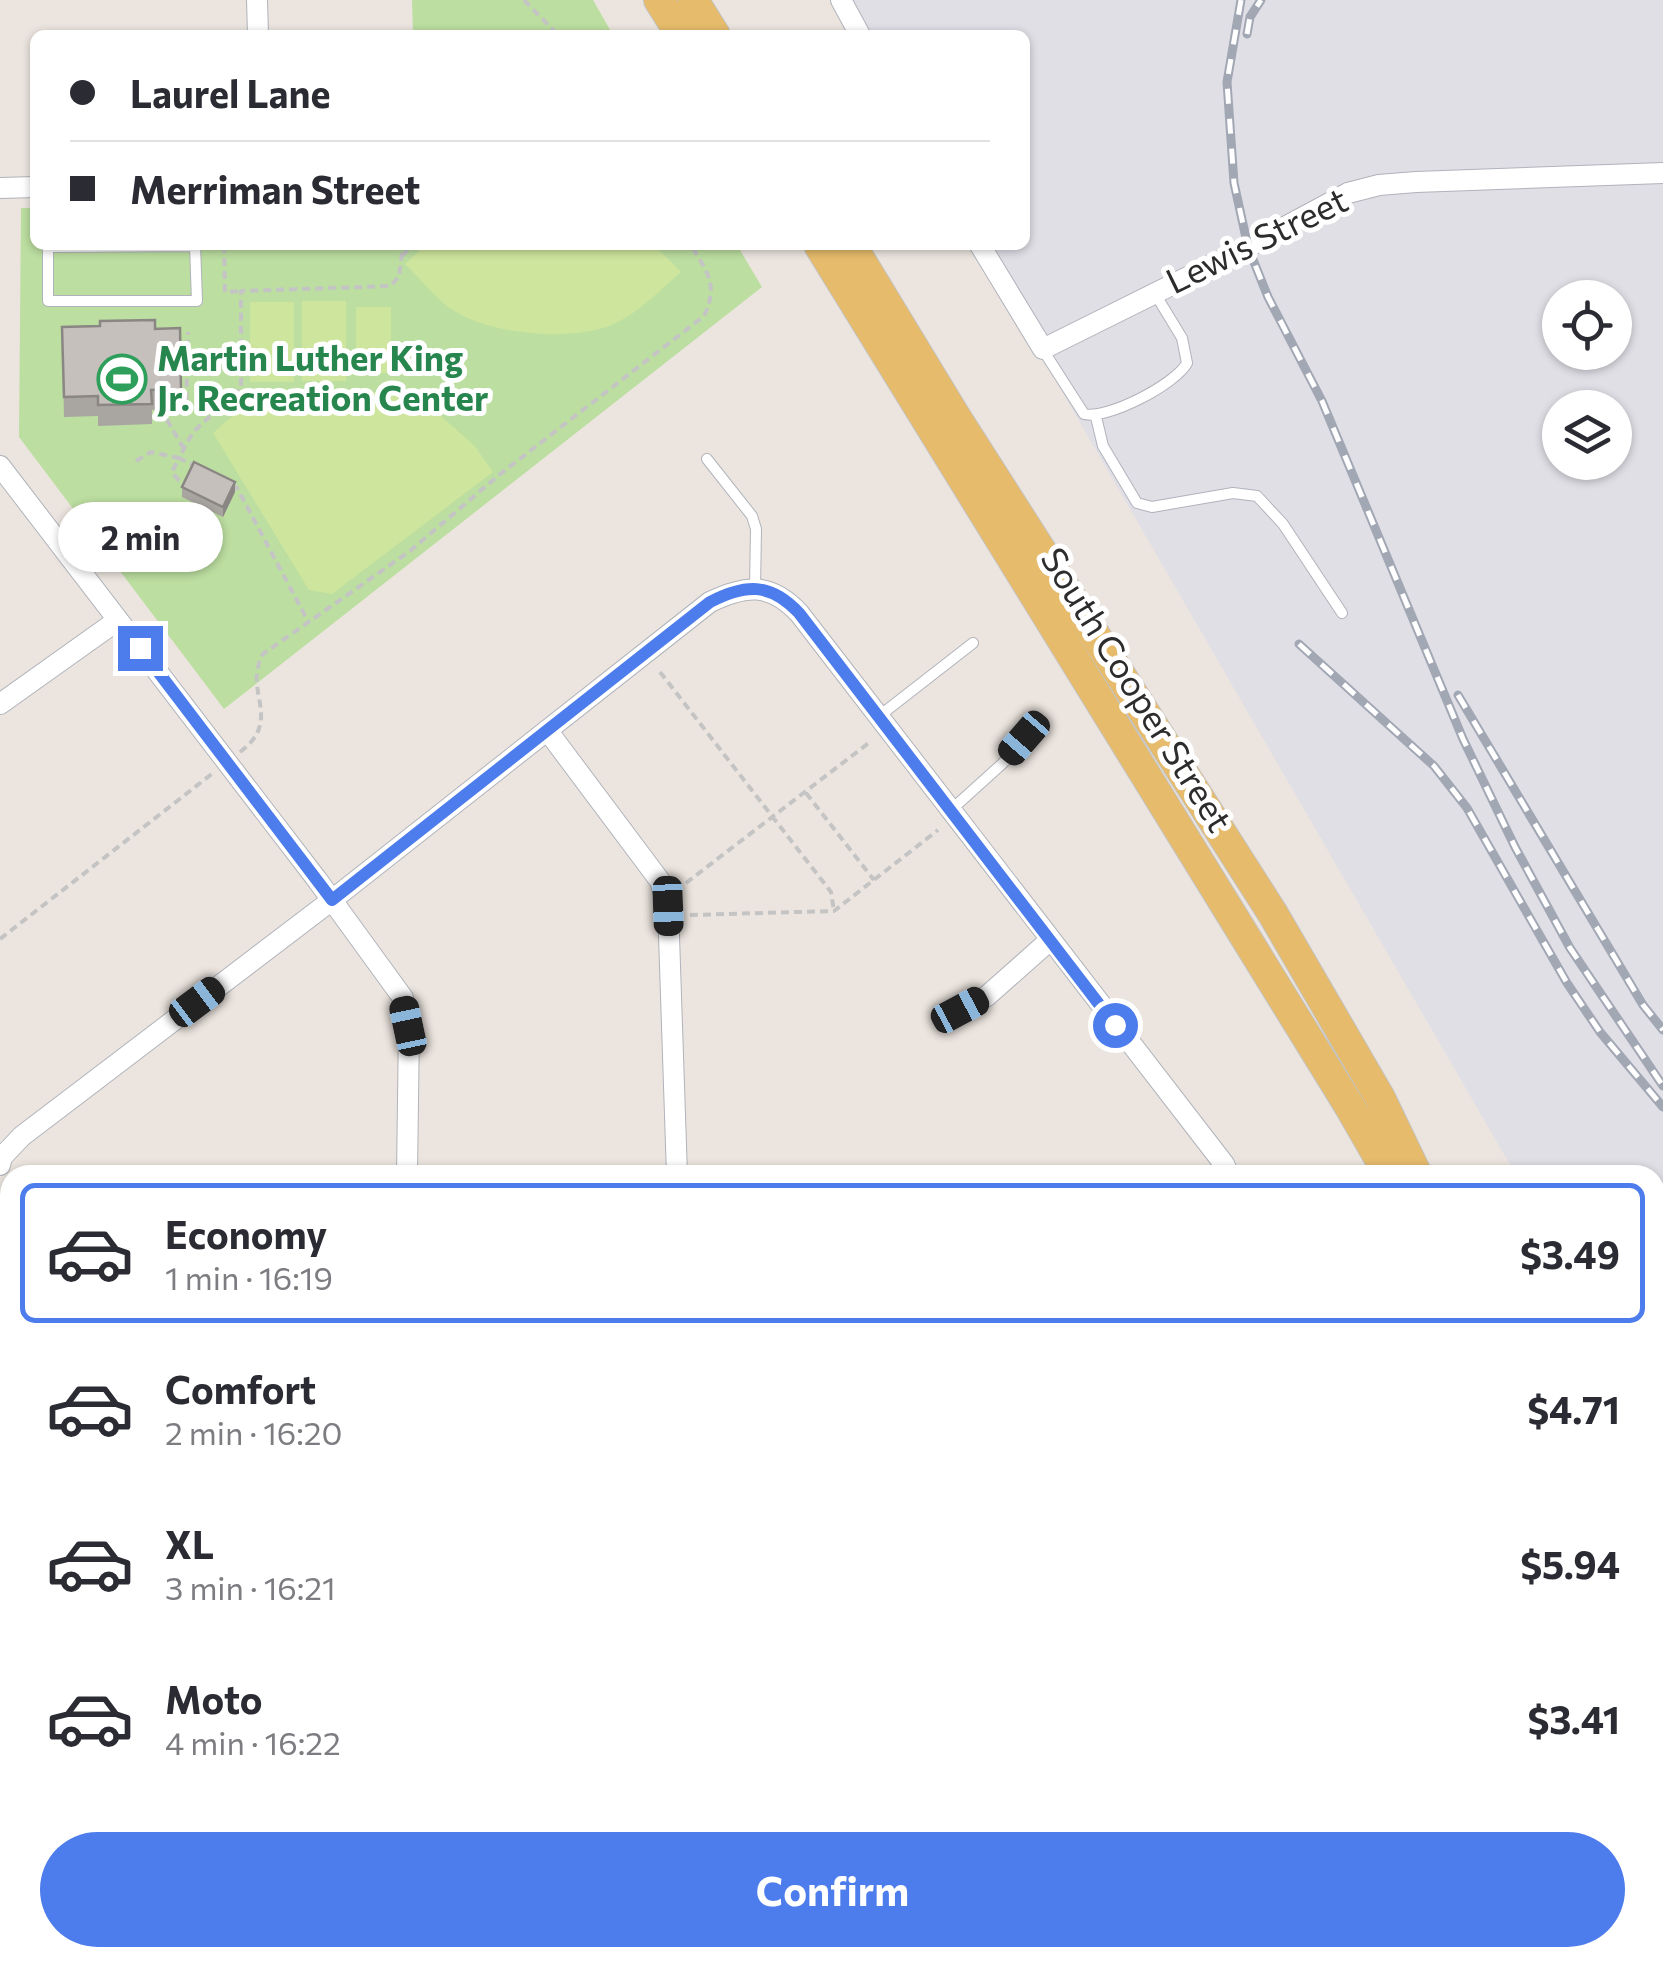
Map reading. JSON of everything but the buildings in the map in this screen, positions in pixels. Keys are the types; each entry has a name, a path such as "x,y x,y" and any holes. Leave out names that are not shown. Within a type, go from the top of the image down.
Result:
{"main road":[{"path":"658,0 679,30"},
{"path":"693,0 712,30"},
{"name":"South Cooper Street","path":"821,250 1383,1165"},
{"name":"South Cooper Street","path":"854,250 1274,914 1380,1098 1411,1165"}],"street":[{"path":"257,0 258,30"},
{"path":"840,0 857,30"},
{"name":"Lewis Street","path":"1042,349 1248,247 1348,192 1379,185 1663,173"},
{"path":"0,188 30,187"},
{"path":"983,250 1042,349"},
{"path":"0,466 403,998 408,1026 407,1165"},
{"path":"0,1164 22,1136 332,900 710,602 734,590 762,590 789,602 799,613 1222,1165"},
{"path":"0,704 118,620"},
{"path":"547,730 665,893 677,1165"},
{"path":"960,1010 987,996 1049,941"}],"lane":[{"path":"48,250 48,301 197,301 195,250"},
{"path":"1042,349 1084,414 1096,417 1122,407 1176,376 1187,363 1182,338 1154,292"},
{"path":"1096,417 1103,446 1138,502 1152,507 1233,493 1257,496 1283,524 1342,613"},
{"path":"707,458 752,516 762,590"},
{"path":"877,717 974,644"},
{"path":"951,810 1003,763 1024,738"}],"path":[{"path":"524,0 552,30"},
{"path":"224,250 225,292 391,286 399,276 403,250"},
{"path":"402,256 408,250"},
{"path":"247,747 263,724 256,667 263,654 410,551 499,475 704,316 713,297 693,250"},
{"path":"181,484 172,472 193,432 240,388 241,291"},
{"path":"184,449 163,414 186,413 188,332"},
{"path":"136,461 151,452 179,458 208,473"},
{"path":"222,480 237,488 308,624"},
{"path":"660,672 832,892 834,911"},
{"path":"686,883 870,742"},
{"path":"0,939 210,776"},
{"path":"805,792 874,880"},
{"path":"690,914 834,911 938,830"}],"shaded area":[{"path":"835,0 1663,0 1663,1165 1510,1165 980,250 1030,250 1030,30 852,30"}],"green space":[{"path":"412,0 593,0 610,30 413,30"},
{"path":"21,208 30,208 30,250 740,250 762,287 224,709 19,437"},
{"path":"420,250 659,250 681,272 641,307 614,324 597,330 556,334 512,331 472,320 442,302 405,264"},
{"path":"302,301 346,301 346,381 302,381"},
{"path":"250,302 294,302 294,382 250,382"},
{"path":"356,307 391,307 391,373 356,373"},
{"path":"411,390 474,445 493,472 332,594 309,590 213,433 253,398"}],"railway":[{"path":"1241,0 1227,82 1234,183 1248,247 1268,297 1322,401 1463,739 1515,847 1570,948 1663,1086"},
{"path":"1247,34 1250,17 1261,0"},
{"path":"1299,644 1434,766 1467,808 1567,983 1600,1032 1663,1107"},
{"path":"1458,695 1643,1005 1663,1030"}],"place":[{"name":"Martin Luther King Jr. Recreation Center","path":"122,379"}],"route":[{"path":"140,648 332,900 710,602 742,588 768,590 799,613 1115,1025"}]}
